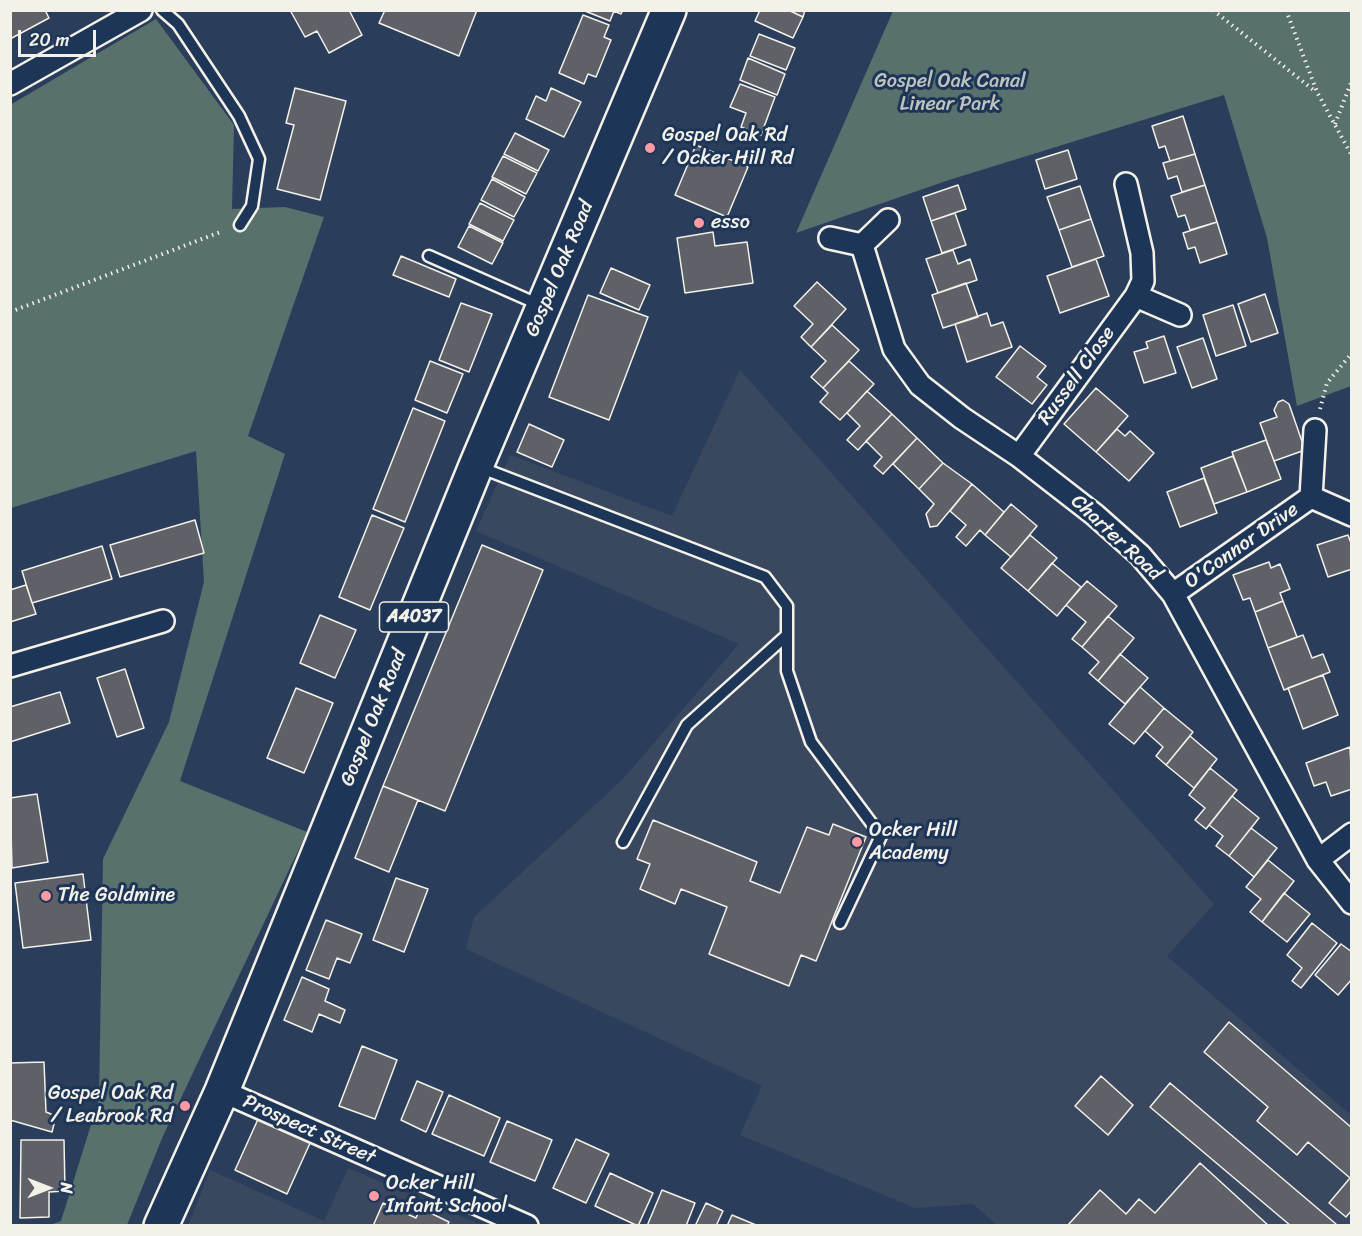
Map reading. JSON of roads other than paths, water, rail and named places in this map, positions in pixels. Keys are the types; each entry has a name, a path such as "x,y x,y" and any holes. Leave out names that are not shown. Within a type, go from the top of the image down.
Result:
{"main road":[{"name":"Gospel Oak Road","path":"161,1226 222,1091 476,466 669,10"}],"street":[{"path":"10,84 141,10"},
{"name":"Russell Close","path":"1019,456 1136,296 1143,281 1142,253 1126,184"},
{"path":"830,238 862,245 888,220"},
{"name":"Charter Road","path":"862,245 894,349 920,385 962,418 1019,456 1113,531 1140,555 1173,594 1318,860 1352,903"},
{"path":"1136,296 1180,315"},
{"name":"O'Connor Drive","path":"1311,497 1315,430"},
{"name":"O'Connor Drive","path":"1311,497 1352,515"},
{"name":"O'Connor Drive","path":"1173,594 1311,497"},
{"path":"10,666 163,621"},
{"path":"1318,860 1352,834"},
{"name":"Prospect Street","path":"222,1091 499,1220 528,1226"}],"lane":[{"path":"162,10 178,24 239,116 260,159 252,206 240,225"},
{"path":"429,256 543,307"},
{"path":"476,466 765,578 787,606 787,671 811,742 881,836 840,923"},
{"path":"623,842 687,725 787,635"}],"place":[{"name":"Gospel Oak Rd / Ocker Hill Rd","path":"650,148"},
{"name":"esso","path":"699,223"},
{"name":"Ocker Hill Academy","path":"857,842"},
{"name":"The Goldmine","path":"46,896"},
{"name":"Gospel Oak Rd / Leabrook Rd","path":"185,1106"},
{"name":"Ocker Hill Infant School","path":"374,1196"}],"park label":[{"name":"Gospel Oak Canal Linear Park","path":"950,94"}]}
